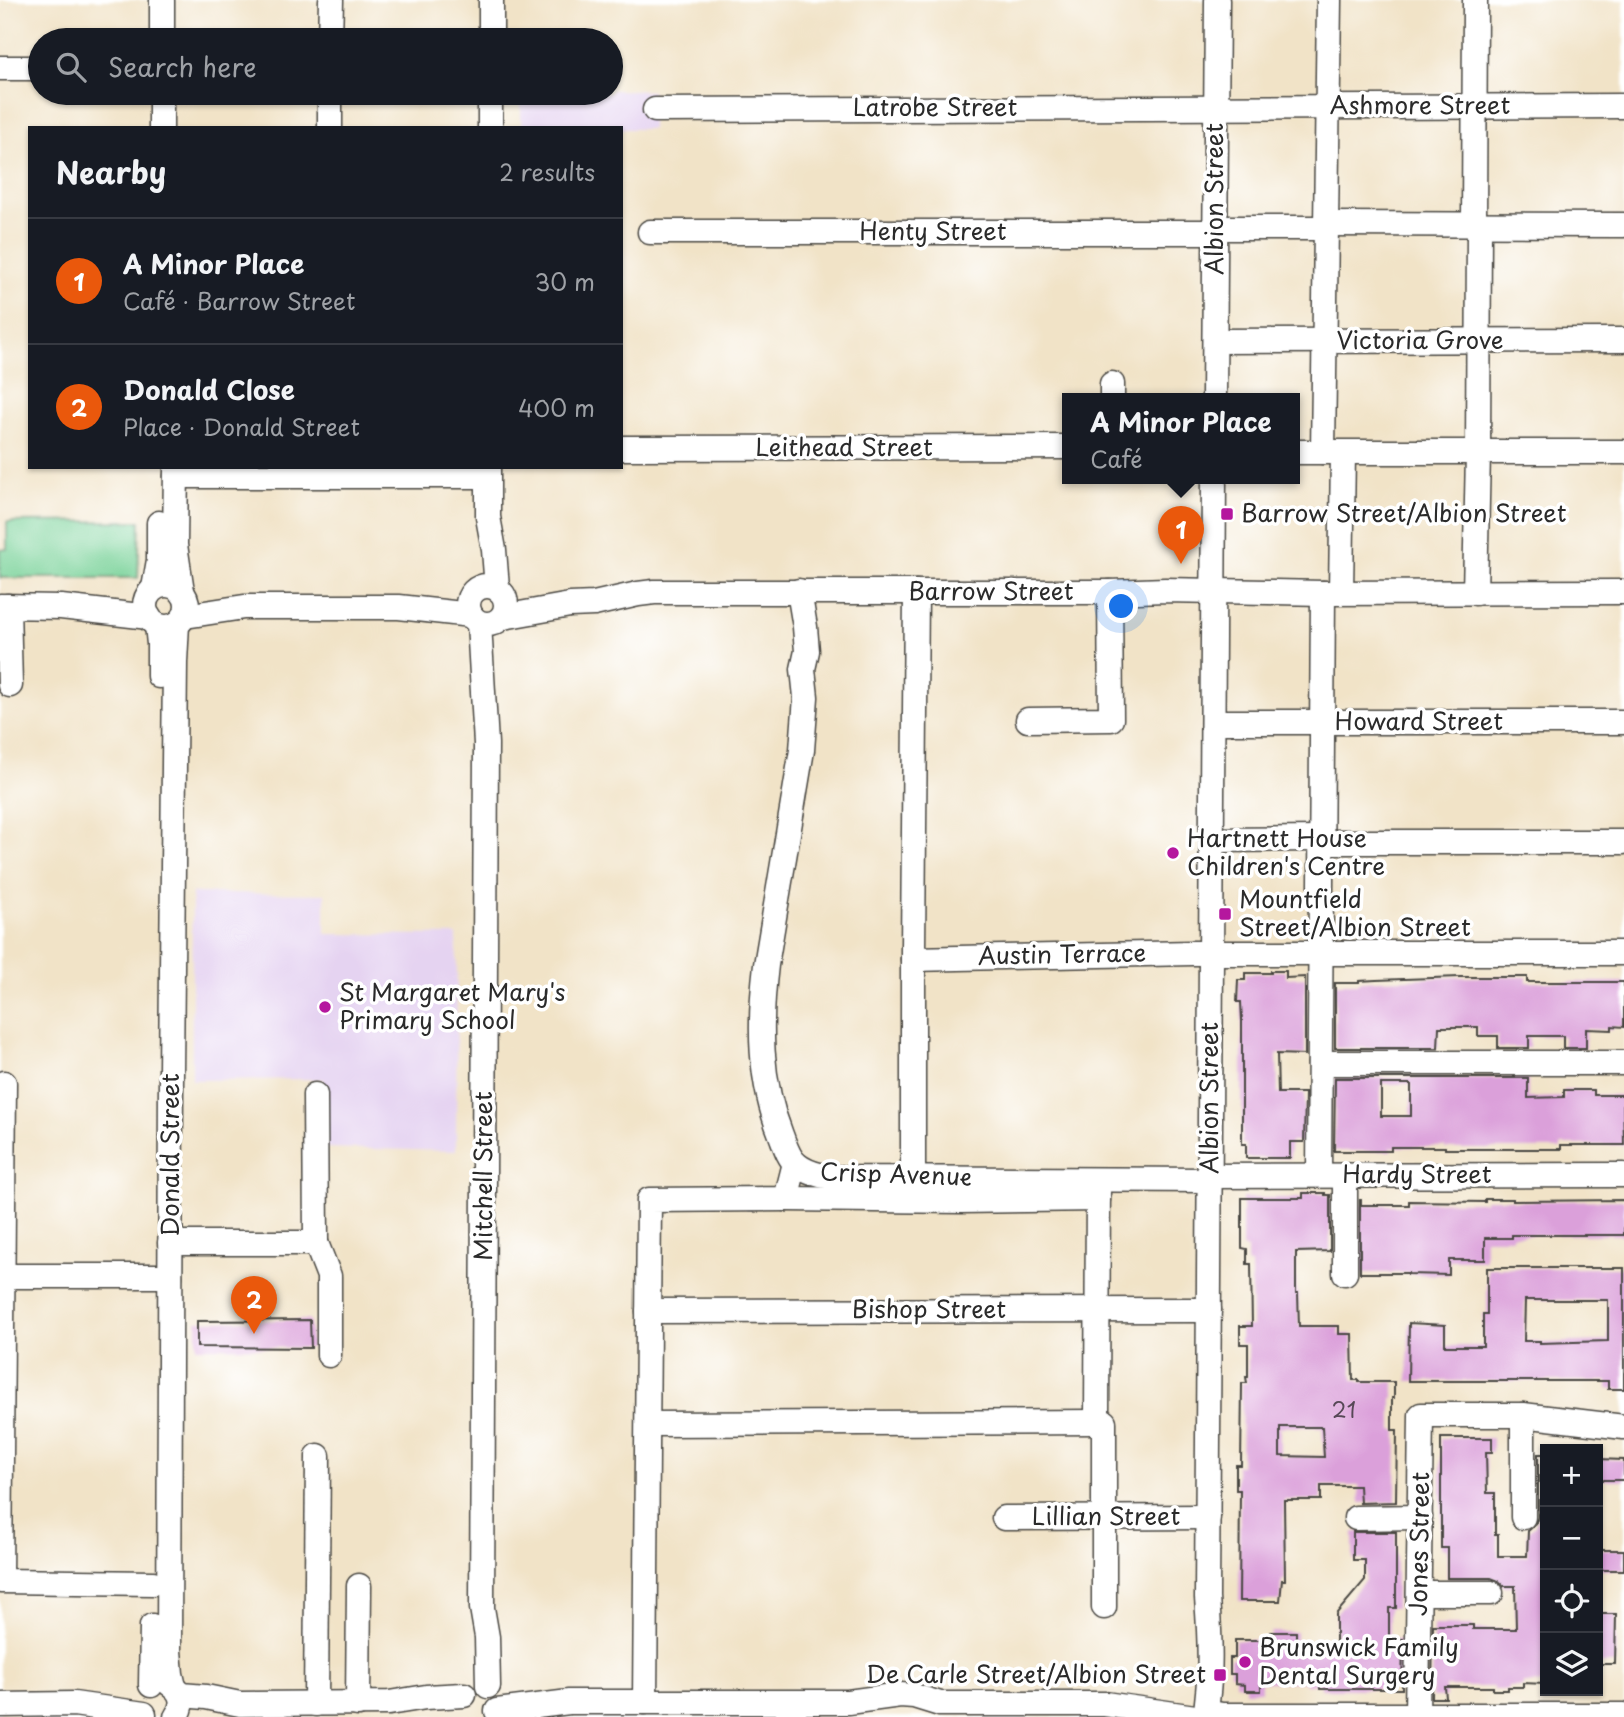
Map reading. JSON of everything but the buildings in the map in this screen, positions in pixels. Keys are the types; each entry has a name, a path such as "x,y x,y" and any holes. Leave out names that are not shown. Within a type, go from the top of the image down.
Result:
{"street":[{"path":"162,0 162,28"},
{"path":"178,0 178,28"},
{"path":"330,28 331,0"},
{"path":"491,0 491,28"},
{"name":"Albion Street","path":"1214,393 1217,0"},
{"path":"1319,1175 1323,722 1332,593 1333,453 1325,341 1329,0"},
{"path":"1475,0 1478,341 1475,593"},
{"path":"0,68 28,68"},
{"path":"161,126 162,105"},
{"path":"178,105 178,126"},
{"path":"330,105 330,126"},
{"path":"490,105 490,126"},
{"name":"Ashmore Street","path":"1216,107 1624,106"},
{"name":"Latrobe Street","path":"655,110 1216,107"},
{"name":"Henty Street","path":"650,232 1624,225"},
{"name":"Victoria Grove","path":"1215,341 1624,340"},
{"name":"Leithead Street","path":"623,448 1062,447"},
{"path":"1300,452 1624,452"},
{"path":"170,470 488,472"},
{"name":"Donald Street","path":"162,1703 170,1670 163,1276 164,951 175,662 159,560 170,470"},
{"name":"Mitchell Street","path":"480,1702 487,1637 482,1608 486,744 487,605 494,550 488,517 488,472"},
{"name":"Albion Street","path":"1203,1713 1210,1665 1208,1517 1213,722 1203,591 1213,484"},
{"name":"Barrow Street","path":"4,606 167,606 210,599 244,607 594,604 654,592 1624,592"},
{"name":"Crisp Avenue","path":"790,592 795,648 803,669 806,696 802,750 766,965 761,1030 768,1097 789,1155 795,1163 825,1177 913,1179 961,1190 1098,1189 1210,1178"},
{"path":"913,1179 916,592"},
{"path":"1028,720 1111,719 1110,592"},
{"path":"4,606 10,685"},
{"name":"Howard Street","path":"1213,722 1624,722"},
{"path":"1212,840 1624,842"},
{"name":"Donald Street","path":"162,1703 152,1583 163,1276 170,1243 164,951"},
{"name":"Austin Terrace","path":"913,959 1192,953 1624,953"},
{"path":"1320,1063 1624,1063"},
{"path":"4,1083 0,1581 152,1583"},
{"path":"315,1095 316,1243 329,1276 329,1355"},
{"path":"786,1199 795,1163"},
{"name":"Hardy Street","path":"1210,1178 1319,1175 1624,1175"},
{"path":"1345,1175 1345,1273"},
{"path":"1097,1422 1098,1189"},
{"path":"645,1702 649,1200 786,1199 961,1190"},
{"path":"170,1243 316,1243"},
{"path":"1,1276 163,1276"},
{"name":"Bishop Street","path":"648,1311 1209,1310"},
{"name":"Jones Street","path":"1408,1715 1419,1593 1421,1415 1523,1415"},
{"path":"1524,1517 1523,1415 1624,1427"},
{"path":"648,1424 1104,1422 1104,1607"},
{"path":"318,1456 322,1708"},
{"name":"Lillian Street","path":"1004,1518 1208,1517"},
{"path":"1356,1518 1420,1517"},
{"path":"358,1704 359,1586"},
{"path":"1419,1593 1491,1593"},
{"path":"0,1705 162,1703 204,1712 240,1704 322,1708 426,1697 480,1702 848,1702 900,1695 940,1703 1105,1704 1163,1697 1203,1713 1222,1715 1624,1715"}],"shaded area":[{"path":"623,90 652,91 652,129 623,129 623,126 521,126 521,105 623,105"},
{"name":"St Margaret Mary's Primary School","path":"192,893 325,894 325,934 457,935 456,1151 323,1148 323,1079 192,1080"}],"green space":[{"path":"140,521 138,578 0,578 0,550 7,549 7,522"}],"place":[{"name":"Barrow Street/Albion Street","path":"1227,514"},
{"name":"A Minor Place","path":"1181,564"},
{"name":"Hartnett House Children's Centre","path":"1173,853"},
{"name":"Mountfield Street/Albion Street","path":"1225,914"},
{"name":"St Margaret Mary's Primary School","path":"325,1007"},
{"name":"Donald Close","path":"254,1334"},
{"name":"Brunswick Family Dental Surgery","path":"1245,1662"},
{"name":"De Carle Street/Albion Street","path":"1220,1675"}]}
